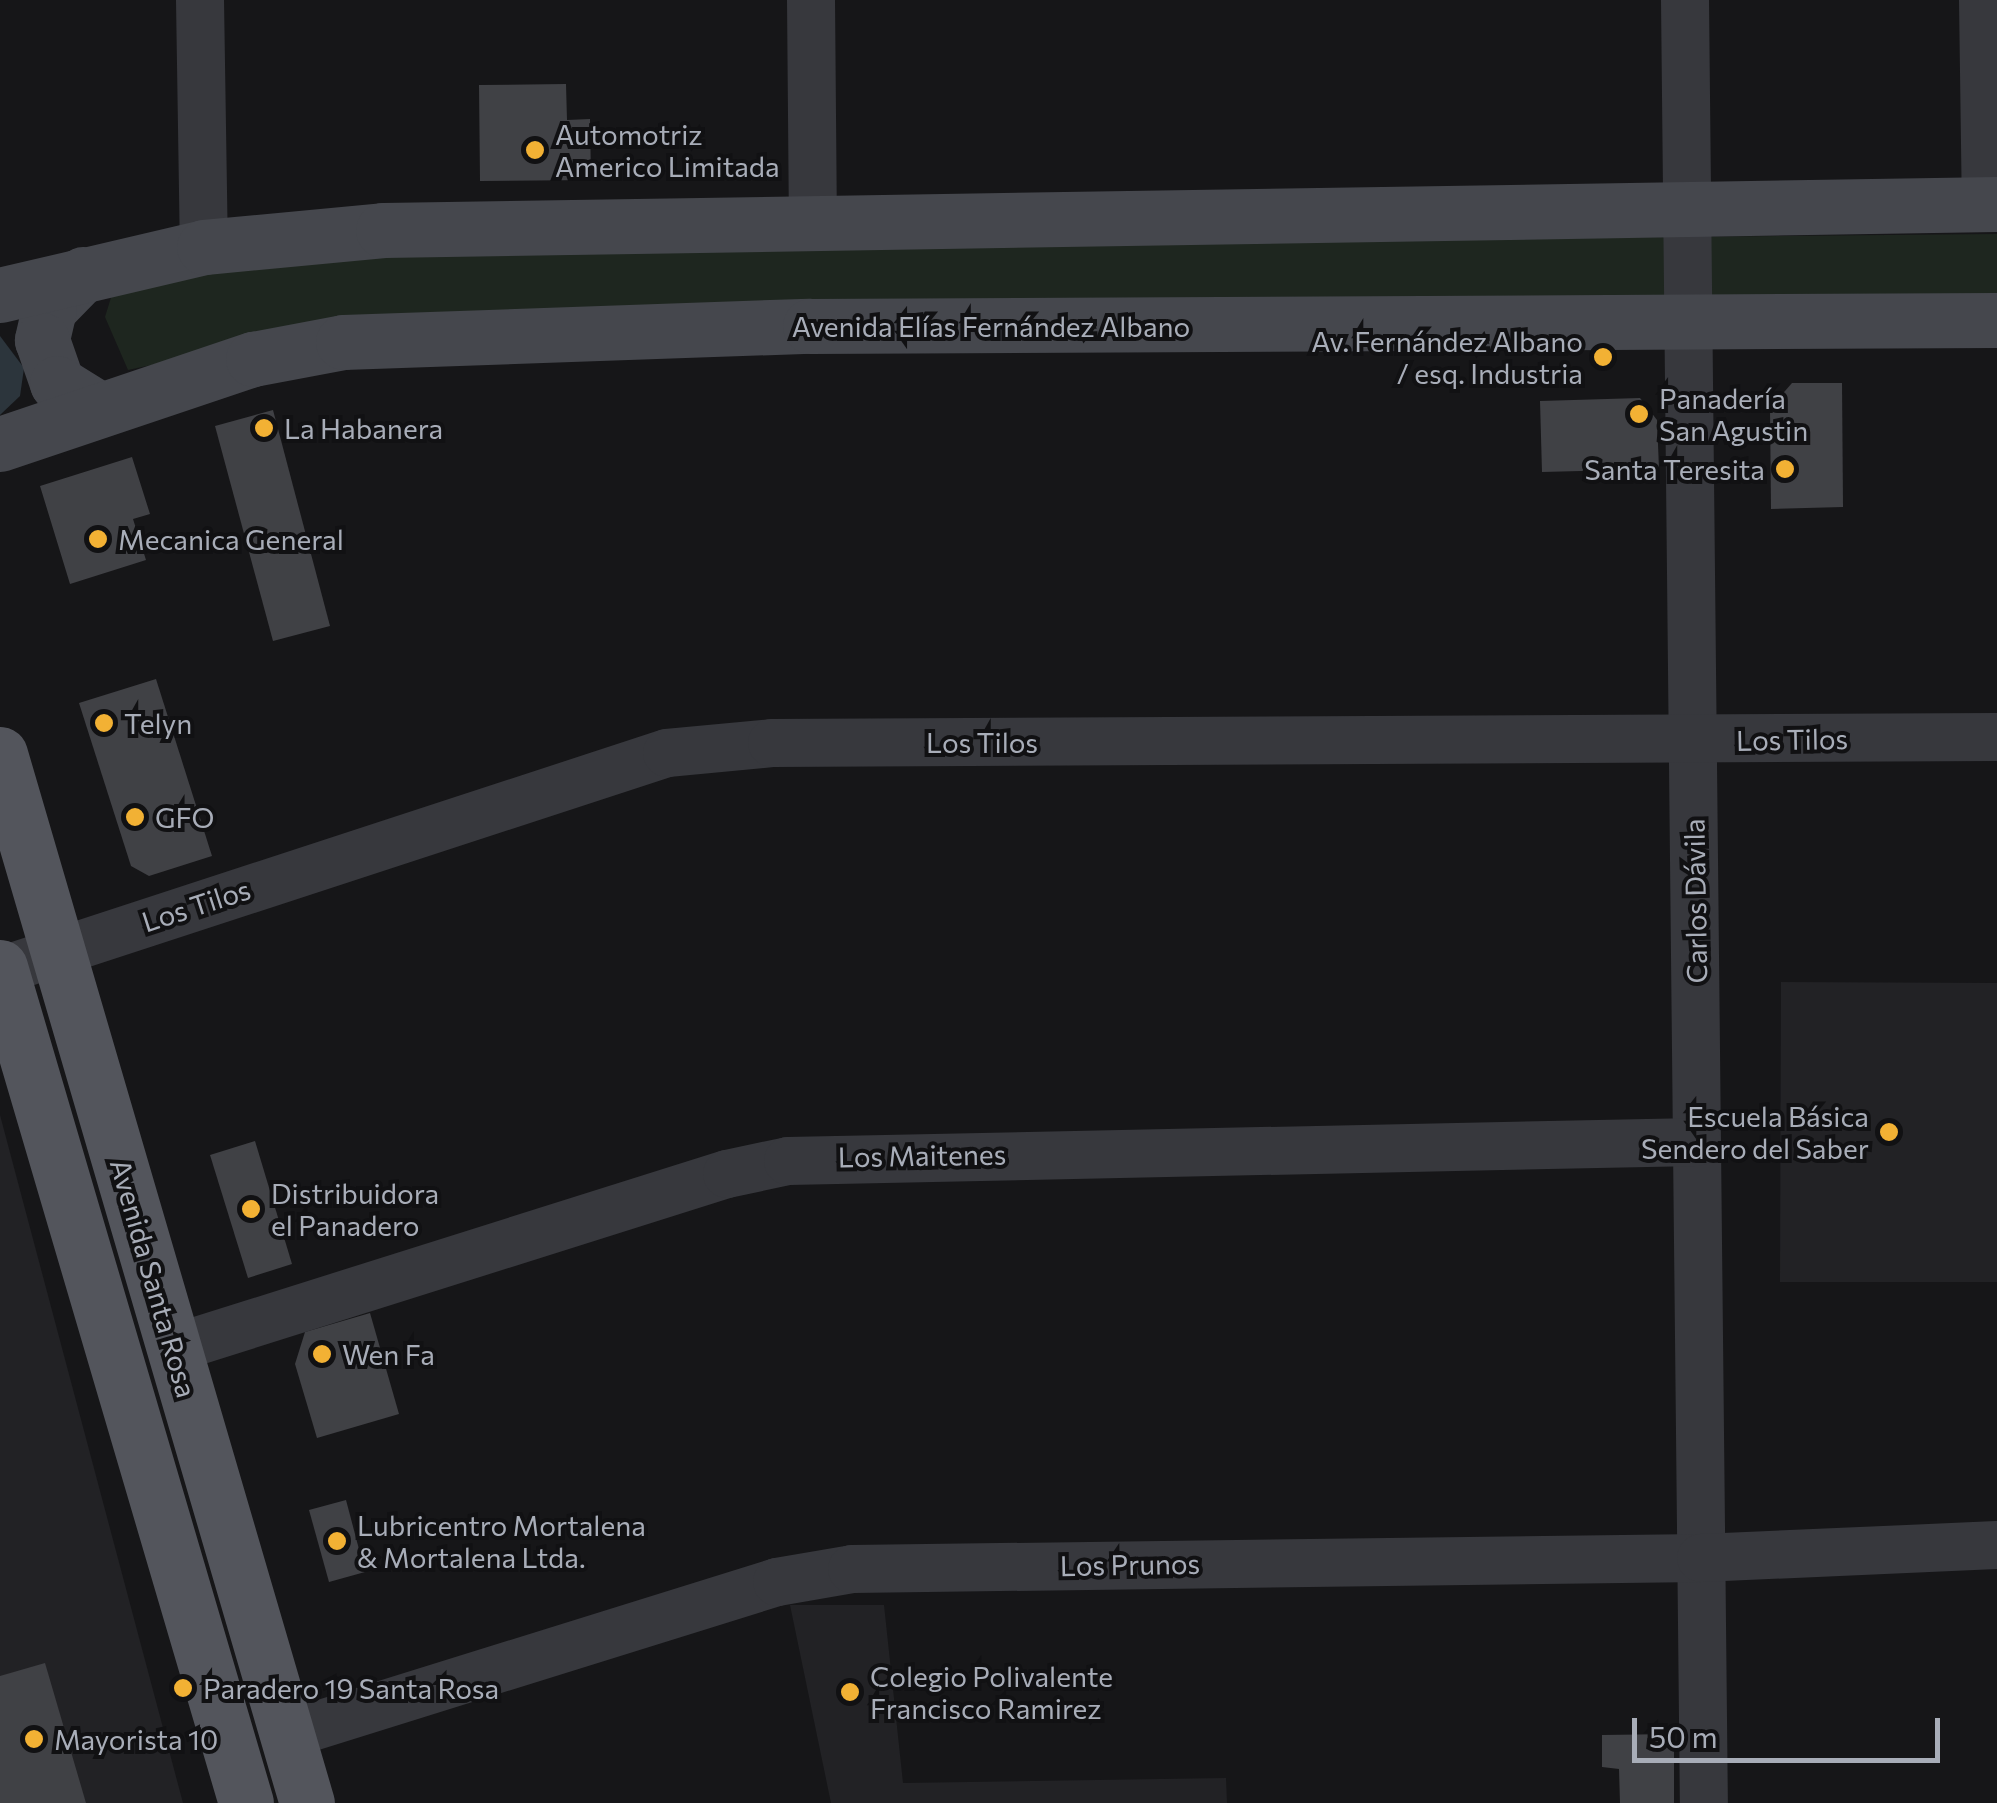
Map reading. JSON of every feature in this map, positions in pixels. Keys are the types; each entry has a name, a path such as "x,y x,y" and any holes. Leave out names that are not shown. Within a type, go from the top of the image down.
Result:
{"main road":[{"path":"0,295 204,247 382,230 813,220 1991,204"},
{"path":"83,274 49,309 42,340 58,384 97,408"},
{"name":"Avenida Elías Fernández Albano","path":"0,444 97,408 253,359 343,342 810,326 1997,320"},
{"name":"Avenida Santa Rosa","path":"0,754 307,1803"},
{"path":"0,969 246,1803"}],"street":[{"path":"200,0 204,247"},
{"path":"810,0 813,220"},
{"name":"Carlos Dávila","path":"1686,0 1704,1803"},
{"path":"1983,0 1991,204"},
{"name":"Los Tilos","path":"0,969 667,754 772,743 1997,736"},
{"name":"Los Maitenes","path":"174,1348 727,1174 788,1161 1697,1142"},
{"name":"Los Prunos","path":"286,1735 777,1582 852,1569 1701,1558 1997,1545"}],"shaded area":[{"path":"1997,234 1997,304 358,321 128,370 105,317 113,291 353,249"},
{"path":"0,336 24,368 20,396 0,415"},
{"name":"Escuela Básica Sendero del Saber","path":"1781,982 1997,983 1997,1282 1780,1282"},
{"path":"0,1115 183,1803 0,1803"},
{"name":"Colegio Polivalente Francisco Ramirez","path":"790,1605 884,1605 903,1783 1226,1778 1227,1803 831,1803"}],"building":[{"name":"Automotriz Americo Limitada","path":"566,84 567,120 590,119 591,180 480,181 479,85"},
{"path":"1792,383 1842,383 1843,507 1771,509 1770,408"},
{"path":"1640,398 1657,420 1659,469 1542,472 1540,401"},
{"path":"273,410 330,626 273,641 215,426"},
{"name":"Mecanica General","path":"132,457 150,514 133,519 146,560 70,584 40,486"},
{"path":"156,679 212,856 149,876 131,866 79,703"},
{"name":"Distribuidora el Panadero","path":"255,1141 292,1264 248,1278 210,1155"},
{"path":"370,1313 399,1414 317,1438 295,1364 305,1332"},
{"name":"Lubricentro Mortalena & Mortalena Ltda.","path":"346,1500 365,1572 329,1582 309,1510"},
{"name":"Mayorista 10","path":"45,1663 86,1803 0,1803 0,1676"},
{"path":"1674,1734 1674,1803 1620,1803 1619,1769 1602,1767 1602,1735"}],"place":[{"name":"Automotriz Americo Limitada","path":"535,150"},
{"name":"Av. Fernández Albano / esq. Industria","path":"1603,357"},
{"name":"Panadería San Agustin","path":"1639,414"},
{"name":"La Habanera","path":"264,428"},
{"name":"Santa Teresita","path":"1785,469"},
{"name":"Mecanica General","path":"98,539"},
{"name":"Telyn","path":"104,723"},
{"name":"GFO","path":"135,817"},
{"name":"Escuela Básica Sendero del Saber","path":"1889,1132"},
{"name":"Distribuidora el Panadero","path":"251,1209"},
{"name":"Wen Fa","path":"322,1354"},
{"name":"Lubricentro Mortalena & Mortalena Ltda.","path":"337,1541"},
{"name":"Paradero 19 Santa Rosa","path":"183,1688"},
{"name":"Colegio Polivalente Francisco Ramirez","path":"850,1692"},
{"name":"Mayorista 10","path":"34,1739"}]}
